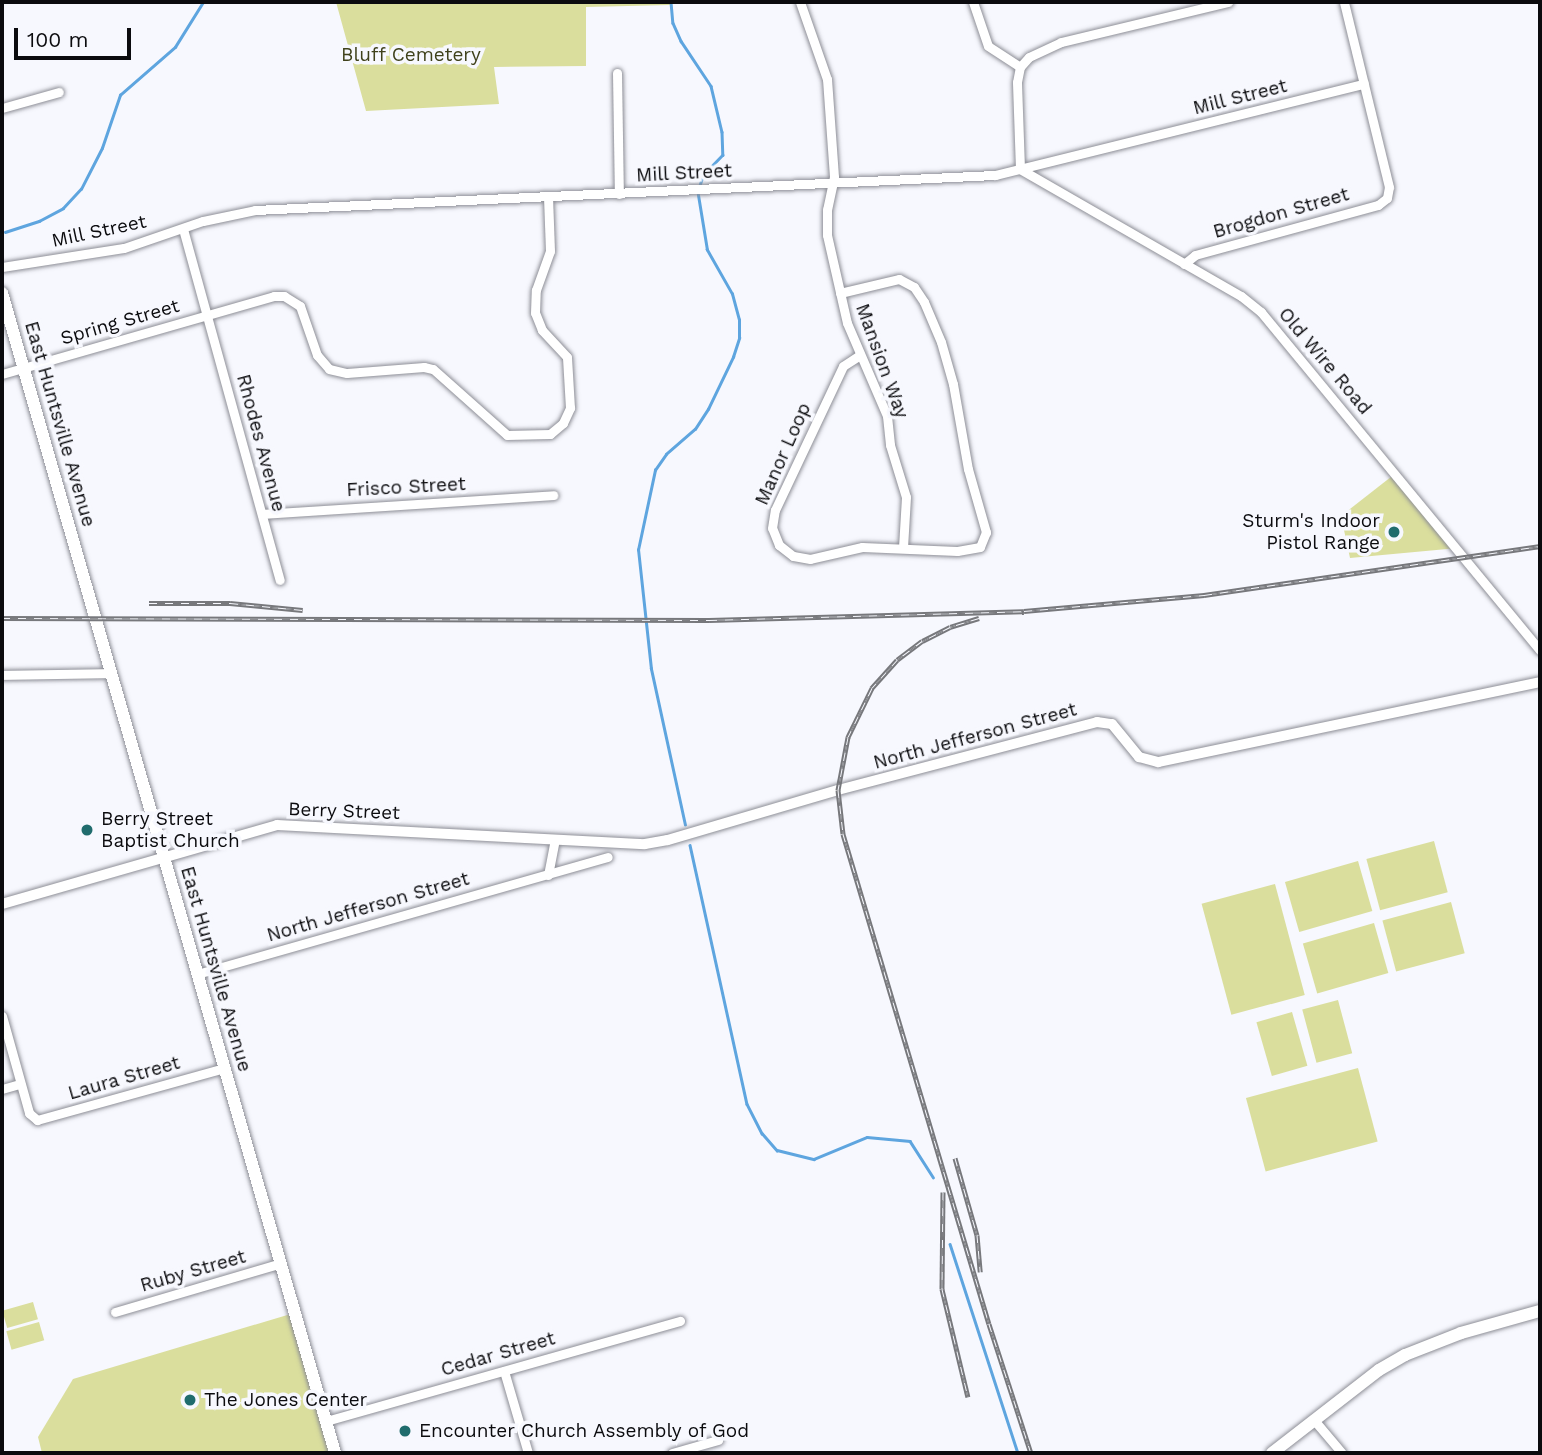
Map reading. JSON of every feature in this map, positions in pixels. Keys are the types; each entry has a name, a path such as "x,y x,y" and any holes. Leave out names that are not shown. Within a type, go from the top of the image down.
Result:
{"main road":[{"name":"East Huntsville Avenue","path":"2,293 335,1453"},
{"path":"1272,1453 1379,1370 1405,1355 1461,1333 1540,1311"}],"street":[{"name":"Mansion Way","path":"800,2 827,79 832,184 826,223 847,323 887,416 890,444 904,485 907,508 904,548"},
{"path":"973,2 988,46 1020,67"},
{"path":"1020,169 1017,82 1020,67 1029,57 1062,42 1210,4 1228,2"},
{"path":"1344,2 1364,84"},
{"path":"617,73 619,194"},
{"name":"Mill Street","path":"2,267 124,248 254,210 995,175 1364,84"},
{"name":"Brogdon Street","path":"1184,264 1195,255 1378,205 1387,198 1389,187 1364,84"},
{"path":"2,108 59,92"},
{"name":"Old Wire Road","path":"1020,169 1241,296 1261,312 1540,650"},
{"path":"208,316 274,296 284,296 300,306 317,355 329,369 347,373 424,367 432,369 507,435 550,434 568,416 570,397 567,357 542,330 535,313 536,290 550,251 548,197"},
{"name":"Rhodes Avenue","path":"183,229 280,580"},
{"name":"Manor Loop","path":"840,293 890,280 908,282 914,287 941,342 953,384 968,469 986,532 984,545 975,549 862,547 802,559 785,551 772,527 775,510 843,366 860,355"},
{"name":"Spring Street","path":"2,374 208,316"},
{"name":"Frisco Street","path":"262,514 553,495"},
{"path":"2,675 112,673"},
{"name":"North Jefferson Street","path":"694,833 838,790 1097,722 1112,724 1139,757 1158,762 1540,681"},
{"name":"Berry Street","path":"2,904 277,825 645,844 694,833"},
{"path":"548,875 555,841"},
{"name":"North Jefferson Street","path":"197,974 608,857"},
{"path":"2,1016 20,1084 2,1089"},
{"name":"Laura Street","path":"20,1084 34,1119 224,1069"},
{"name":"Ruby Street","path":"115,1312 281,1264"},
{"name":"Cedar Street","path":"326,1421 680,1321"},
{"path":"504,1371 528,1453"},
{"path":"1314,1420 1342,1453"},
{"path":"672,1453 718,1440"}],"green space":[{"name":"Bluff Cemetery","path":"336,2 671,2 670,5 586,7 586,66 494,67 499,104 366,111"},
{"name":"Sturm's Indoor Pistol Range","path":"1396,473 1458,548 1350,558 1341,516"},
{"path":"1434,841 1448,892 1380,910 1366,859"},
{"path":"1358,861 1372,911 1299,932 1285,882"},
{"path":"1275,884 1305,995 1231,1015 1202,904"},
{"path":"1451,902 1465,953 1396,972 1382,920"},
{"path":"1374,923 1388,973 1317,993 1303,943"},
{"path":"1338,1000 1352,1053 1316,1063 1302,1010"},
{"path":"1292,1012 1307,1066 1272,1076 1256,1022"},
{"path":"1358,1068 1378,1141 1266,1171 1246,1098"},
{"path":"33,1302 38,1319 7,1328 2,1311"},
{"name":"The Jones Center","path":"294,1313 335,1453 42,1453 38,1437 73,1379"},
{"path":"39,1322 44,1340 12,1350 6,1331"}],"waterway":[{"path":"5,232 39,221 63,208 81,189 102,148 120,95 175,47 203,2"},
{"path":"671,2 673,23 681,41 711,86 722,132 723,155 703,176 700,186"},
{"path":"685,825 651,669 638,550 655,470 666,454 695,429 708,409 733,357 739,338 739,320 732,294 707,250 698,195"},
{"path":"690,845 747,1104 762,1133 777,1150 814,1159 867,1137 910,1141 933,1177"},
{"path":"950,1244 1018,1453"}],"railway":[{"path":"2,618 709,620 1024,611 1204,595 1540,546"},
{"path":"149,603 230,603 303,610"},
{"path":"979,618 950,627 922,641 897,660 872,688 848,737 838,790 843,834 989,1324 1031,1453"},
{"path":"955,1158 977,1235 980,1272"},
{"path":"943,1192 942,1289 968,1397"}],"place":[{"name":"Sturm's Indoor Pistol Range","path":"1394,532"},
{"name":"Berry Street Baptist Church","path":"87,830"},
{"name":"The Jones Center","path":"190,1400"},
{"name":"Encounter Church Assembly of God","path":"405,1431"}]}
